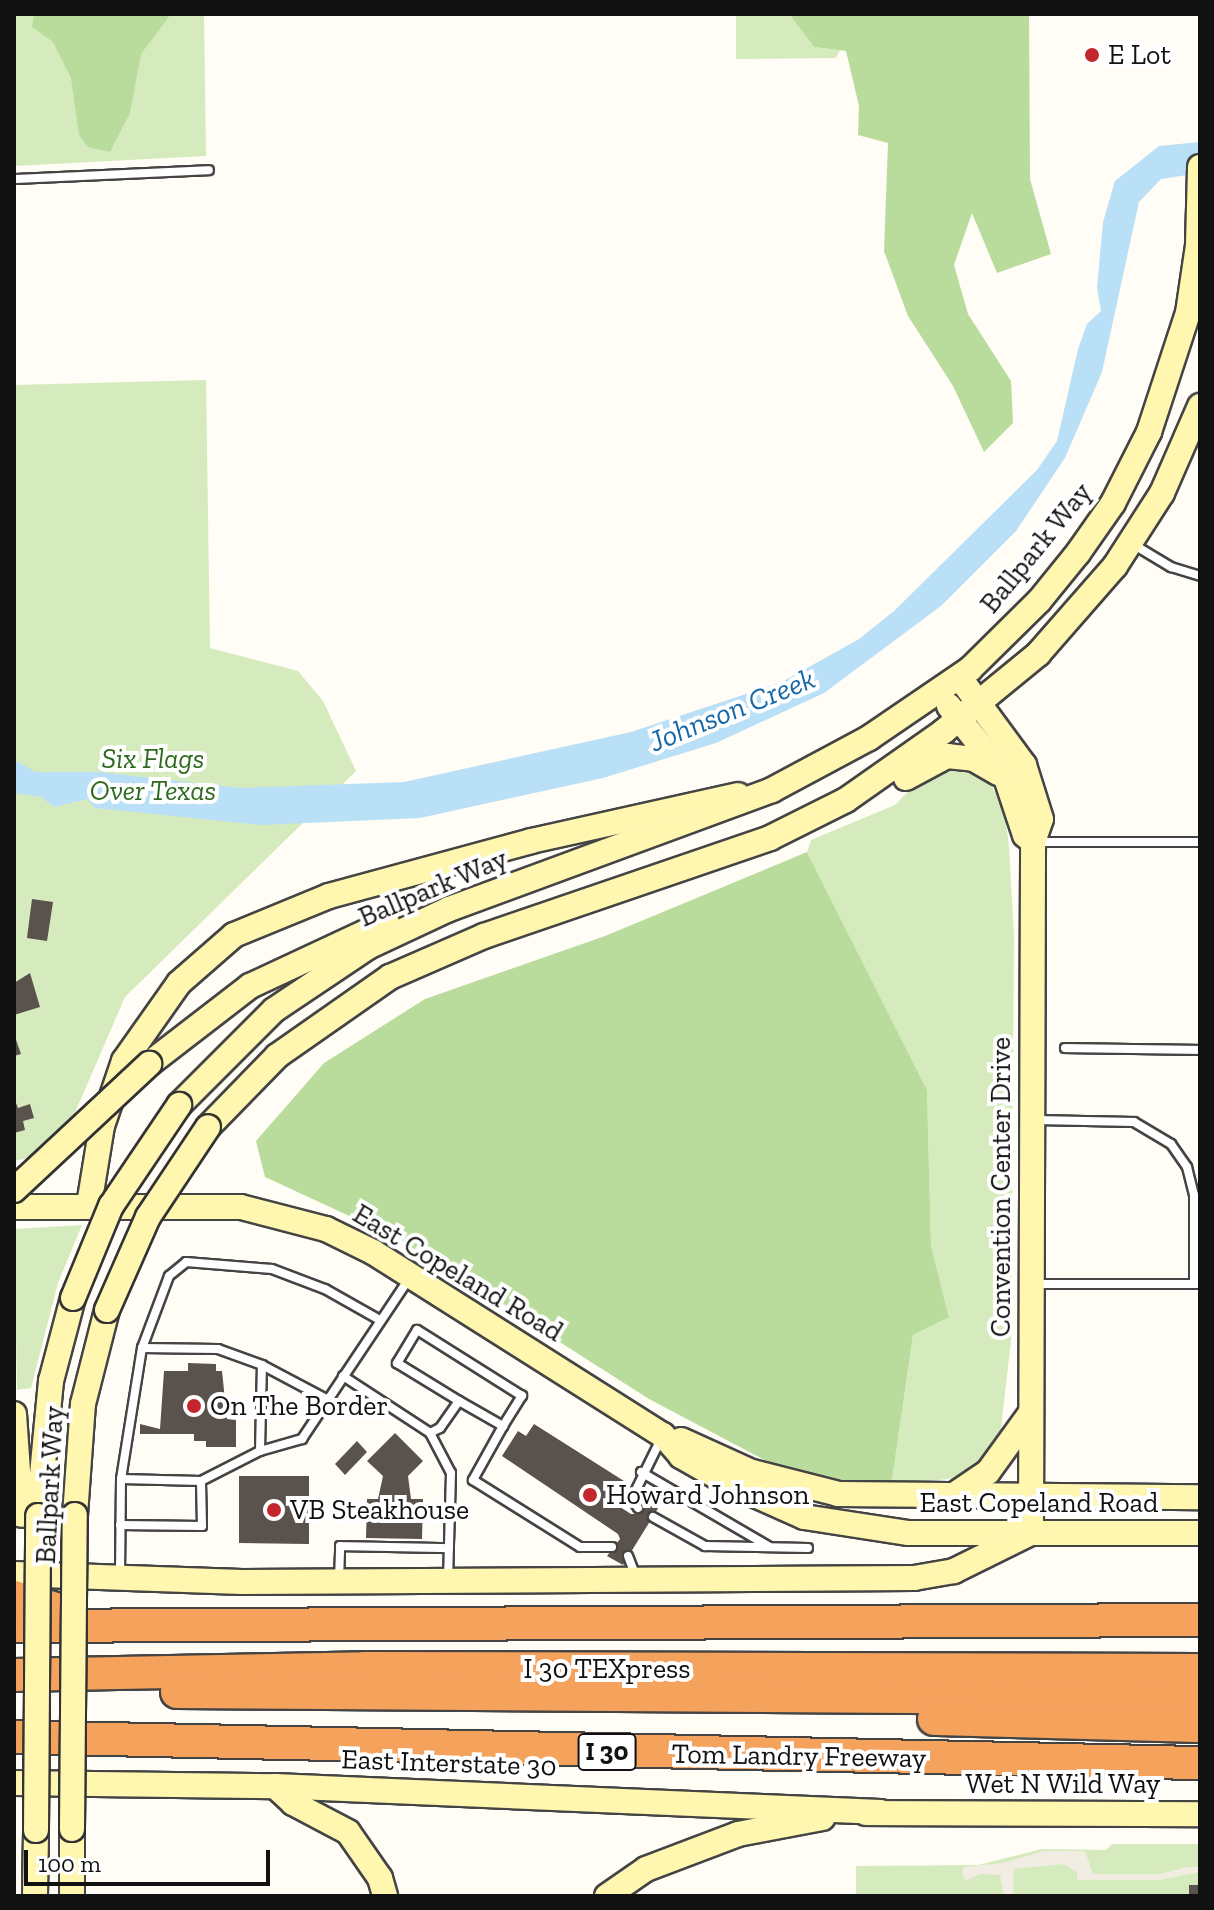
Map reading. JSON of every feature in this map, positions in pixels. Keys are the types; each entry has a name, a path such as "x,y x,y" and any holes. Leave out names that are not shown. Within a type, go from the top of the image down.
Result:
{"highway":[{"path":"14,1597 104,1625"},
{"path":"14,1626 1200,1620"},
{"path":"14,1657 1200,1655"},
{"name":"I 30 TEXpress","path":"22,1683 365,1668 1200,1670"},
{"name":"I 30 TEXpress","path":"22,1683 704,1696 1200,1699"},
{"path":"704,1696 857,1716 1200,1726"},
{"name":"Tom Landry Freeway","path":"14,1737 1200,1763"}],"main road":[{"name":"Ballpark Way","path":"29,1515 51,1381 73,1298 111,1206 179,1105 250,1030 335,966 419,922 772,790 939,694 960,678 1039,601 1100,523 1163,399 1183,336 1198,264 1200,167"},
{"name":"Ballpark Way","path":"72,1896 75,1515 83,1404 107,1310 151,1210 208,1127 277,1056 390,977 484,936 770,838 866,787 960,719 1056,635 1130,543 1162,493 1200,406"},
{"path":"1100,523 1130,543"},
{"name":"Convention Center Drive","path":"960,678 1031,779 1041,819 1033,842 1031,1533"},
{"name":"Convention Center Drive","path":"939,694 1006,778 1025,835 1033,842"},
{"path":"866,787 891,788 947,756 983,763 1006,778"},
{"path":"89,1205 102,1126 124,1061 179,983 234,935 307,902 531,841 697,801 772,790"},
{"path":"14,1190 149,1064 228,1001 317,951 461,892 556,869"},
{"name":"East Copeland Road","path":"14,1207 241,1207 282,1214 352,1240 663,1435 752,1472 830,1492 1200,1497"},
{"path":"14,1414 29,1515 22,1683 36,1830 35,1896"},
{"path":"954,1495 988,1472 1030,1414"},
{"name":"East Copeland Road","path":"663,1435 681,1456 728,1483 804,1517 868,1531 1200,1533"},
{"path":"14,1574 120,1580 339,1582 914,1578 954,1571 1031,1533"},
{"name":"East Interstate 30","path":"14,1783 275,1786 880,1812"},
{"path":"275,1786 293,1803 348,1832 380,1878 385,1896"},
{"name":"Wet N Wild Way","path":"607,1896 646,1869 738,1834 803,1820 880,1812 1200,1814"}],"lane":[{"path":"14,179 209,170"},
{"path":"1130,543 1171,567 1200,576"},
{"path":"1033,842 1200,842"},
{"path":"1065,1048 1200,1050"},
{"path":"1030,1284 1197,1284 1194,1195 1187,1167 1171,1144 1134,1122 1031,1120"},
{"path":"120,1580 121,1479 142,1348 169,1276 186,1262 272,1269 325,1289 380,1320"},
{"path":"121,1479 201,1481 260,1451 302,1439 411,1275"},
{"path":"503,1426 397,1363 417,1330 522,1396 473,1480 580,1547 612,1547"},
{"path":"142,1348 218,1349 262,1365 328,1400"},
{"path":"260,1451 262,1365"},
{"path":"343,1376 430,1433 451,1473 448,1581"},
{"path":"430,1433 440,1428 459,1401"},
{"path":"638,1508 632,1498 641,1472 663,1435"},
{"path":"641,1472 770,1547"},
{"path":"120,1525 202,1526 201,1481"},
{"path":"653,1517 705,1546 808,1548"},
{"path":"339,1582 340,1546 449,1548"},
{"path":"628,1556 637,1582"}],"green space":[{"path":"15,14 204,14 206,156 14,166"},
{"path":"34,14 171,14 141,54 130,113 110,152 88,147 79,135 71,78 53,42 32,27"},
{"path":"736,14 789,14 814,47 840,50 836,58 736,59"},
{"path":"789,14 1029,14 1030,179 1051,254 997,273 972,213 954,265 968,314 1011,381 1013,423 984,452 953,386 908,316 884,251 888,143 858,135 859,106 846,51 814,47"},
{"name":"Six Flags Over Texas","path":"206,380 210,648 298,671 323,701 356,771 125,997 58,1152 14,1161 14,385"},
{"path":"952,767 966,768 991,784 1005,815 1009,847 1014,936 1011,1341 999,1445 967,1476 891,1487 913,1335 949,1316 931,1245 927,1090 807,852 811,840 895,805 918,781"},
{"path":"807,852 927,1090 931,1245 949,1317 913,1335 891,1487 787,1472 649,1399 397,1238 265,1177 256,1141 324,1063 425,999 605,936"},
{"path":"82,1225 58,1283 31,1388 17,1390 14,1229"},
{"path":"1112,1844 1200,1844 1200,1896 856,1896 856,1866 978,1865 1042,1849 1106,1850"}],"shaded area":[{"path":"1043,1851 1085,1851 1093,1874 1159,1874 1188,1867 1200,1867 1200,1872 1159,1880 1077,1880 1077,1872 1064,1864 1014,1869 1013,1896 1004,1896 1000,1875 980,1874 966,1881 962,1874 964,1867 1002,1863"}],"water":[{"name":"Johnson Creek","path":"1200,142 1200,173 1161,179 1139,202 1102,372 1065,458 1016,531 941,606 824,693 716,743 603,778 420,818 261,825 95,808 87,799 54,807 41,797 14,793 14,760 36,772 100,772 239,788 404,782 631,732 782,682 859,639 894,611 1037,470 1057,441 1078,349 1087,324 1101,311 1097,288 1103,222 1115,181 1159,146"}],"building":[{"path":"32,899 53,902 47,941 27,938"},
{"path":"30,973 40,1007 14,1015 14,983"},
{"path":"14,1034 21,1054 14,1056"},
{"path":"14,1098 18,1108 30,1104 34,1118 23,1121 25,1130 14,1133"},
{"name":"On The Border","path":"188,1363 216,1364 216,1371 222,1371 227,1419 236,1420 236,1447 206,1447 206,1441 194,1441 194,1434 140,1434 140,1424 160,1429 164,1371 188,1371"},
{"name":"Howard Johnson","path":"534,1424 624,1481 617,1505 631,1514 636,1514 646,1495 660,1505 623,1565 607,1556 620,1539 618,1534 502,1456 518,1431 526,1436"},
{"path":"395,1433 423,1461 408,1476 411,1499 423,1499 422,1539 366,1538 367,1499 378,1499 383,1476 367,1461"},
{"path":"357,1441 367,1452 345,1475 335,1464"},
{"name":"VB Steakhouse","path":"239,1476 309,1476 309,1544 239,1543"},
{"path":"1189,1885 1200,1885 1200,1896 1189,1896"}],"place":[{"name":"E Lot","path":"1092,55"},
{"name":"On The Border","path":"194,1406"},
{"name":"Howard Johnson","path":"590,1495"},
{"name":"VB Steakhouse","path":"274,1510"}]}
